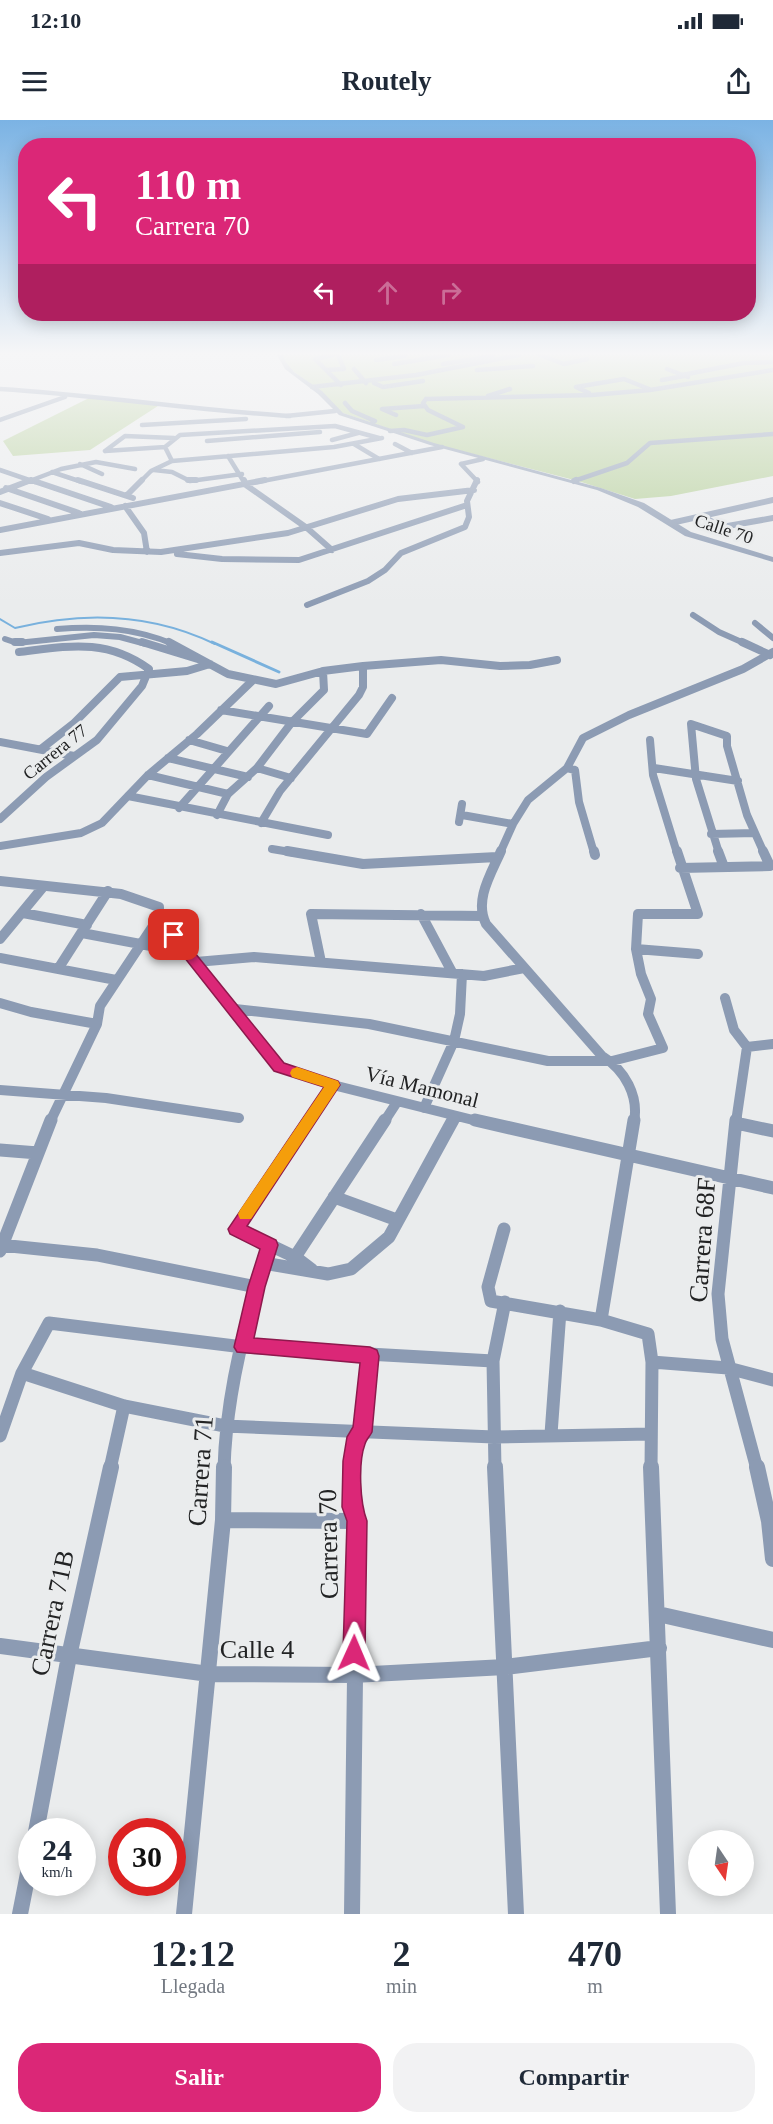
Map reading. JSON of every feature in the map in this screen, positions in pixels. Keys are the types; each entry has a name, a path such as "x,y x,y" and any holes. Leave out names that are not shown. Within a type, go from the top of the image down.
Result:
{"street":[{"path":"121,439 105,451 165,447 173,439"},
{"path":"169,439 183,439"},
{"path":"275,439 277,452"},
{"path":"332,440 337,439"},
{"path":"127,495 154,470 172,461 337,449 379,439"},
{"name":"Calle 70","path":"415,439 483,459 574,481 627,499 671,522 688,534 773,560"},
{"path":"574,481 627,463 643,446 650,443 708,439"},
{"path":"243,444 248,454"},
{"path":"354,444 379,459"},
{"path":"395,444 412,453"},
{"path":"165,447 172,461"},
{"path":"0,530 442,447"},
{"path":"290,451 294,457 305,457"},
{"path":"228,456 242,474 246,485 307,528 332,550"},
{"path":"198,458 204,466"},
{"path":"307,605 368,581 385,570 401,553 462,530 469,521 467,505 478,481 461,464 483,459"},
{"path":"0,492 80,464 104,461 117,468 135,469"},
{"path":"80,464 102,474"},
{"path":"0,470 114,508"},
{"path":"154,470 172,472 190,481 242,474"},
{"path":"211,471 217,476"},
{"path":"52,472 144,502"},
{"path":"0,486 82,514"},
{"path":"161,552 307,528 398,499 420,499 474,490"},
{"path":"671,522 704,517 773,500"},
{"path":"0,503 50,520"},
{"path":"0,553 80,543 222,559 288,561 309,558 467,505"},
{"path":"125,506 143,531 148,545 147,552"},
{"path":"704,517 722,526 773,518"},
{"path":"0,520 18,526"},
{"path":"693,615 719,632 771,654"},
{"path":"755,623 773,638"},
{"path":"57,629 87,627 147,633 187,650 228,674 252,681 276,684 323,671 363,666 441,660 500,666 530,665 557,660"},
{"path":"4,639 16,643 76,636 120,637 140,641 178,657 201,660"},
{"path":"20,652 71,644 121,651 134,656 149,669 147,676"},
{"path":"601,1320 637,1106 629,1085 612,1061 602,1056 486,924 482,916 483,892 513,824 528,800 567,768 578,744 595,730 743,669 771,654"},
{"path":"41,749 73,724 120,677 187,671 210,664"},
{"path":"261,823 291,778 363,687 363,666"},
{"path":"217,815 228,794 257,768 292,722 324,690 323,671"},
{"name":"Carrera 77","path":"0,819 46,777 97,740 142,686 147,676"},
{"path":"0,846 89,830 110,816 148,775 252,681"},
{"path":"222,710 367,734 392,698"},
{"path":"179,808 269,706"},
{"path":"680,868 770,866 755,833 727,746 727,736 691,724 690,752 700,803 724,867"},
{"path":"189,740 227,751"},
{"path":"235,1009 356,1022 548,1061 612,1061 663,1048 648,1014 651,999 641,974 636,949 638,914 698,914 680,868 660,801 651,740"},
{"path":"1,743 74,756"},
{"path":"168,758 248,777"},
{"path":"257,768 291,778"},
{"path":"567,768 575,770 579,802 595,855"},
{"path":"654,768 738,781"},
{"path":"148,775 228,794"},
{"path":"128,796 179,808 328,835"},
{"path":"462,804 460,818 513,824"},
{"path":"711,834 755,833"},
{"path":"272,849 363,864 497,857"},
{"name":"Vía Mamonal","path":"0,880 43,887 108,891 145,899 159,907 159,917 235,1009 279,1067 333,1085 454,1116 773,1188"},
{"path":"0,939 43,887"},
{"path":"58,969 108,891"},
{"path":"23,913 141,945 188,953"},
{"path":"421,914 457,973 460,1014 454,1041 424,1108"},
{"path":"321,962 311,915 482,916"},
{"path":"159,917 100,1006 97,1024 61,1095 1,1247 35,1246 74,1251 256,1287"},
{"path":"636,949 698,954"},
{"path":"196,962 254,957 495,975 524,968"},
{"path":"0,958 116,980"},
{"path":"724,998 734,1030 747,1047 773,1044"},
{"path":"0,1003 31,1012 97,1024"},
{"name":"Carrera 68F","path":"747,1047 736,1123 718,1294 728,1368 749,1432 769,1521 773,1559"},
{"path":"314,1272 295,1257 236,1229 333,1085"},
{"path":"0,1090 106,1098 239,1118"},
{"path":"295,1257 397,1102"},
{"path":"263,1263 328,1274 351,1269 389,1237 454,1116"},
{"path":"736,1123 773,1131"},
{"path":"0,1150 38,1152"},
{"path":"334,1197 397,1220"},
{"path":"504,1229 488,1287 491,1301 560,1311 648,1334 652,1362 650,1434 668,1914"},
{"name":"Carrera 71","path":"184,1914 188,1853 209,1674 223,1520 225,1426 256,1287 270,1245"},
{"path":"505,1302 493,1361 494,1437 516,1914"},
{"path":"551,1434 560,1311"},
{"path":"0,1436 22,1373 49,1323 243,1347 274,1346 370,1356 493,1361"},
{"name":"Carrera 70","path":"352,1914 357,1521 351,1507 354,1446 356,1437 362,1432 370,1356"},
{"path":"652,1362 728,1368 773,1380"},
{"path":"22,1373 124,1406 225,1426 494,1437 551,1434 650,1434"},
{"name":"Carrera 71B","path":"39,1818 69,1656 124,1406"},
{"path":"223,1520 357,1521"},
{"path":"658,1614 773,1640"},
{"name":"Calle 4","path":"0,1646 209,1674 354,1675 505,1666 659,1648"},
{"path":"20,1914 24,1896"}],"green space":[{"path":"8,439 107,439 90,450 13,456 3,441"},
{"path":"418,439 773,439 773,476 671,496 635,499 578,481"}],"waterway":[{"path":"0,619 15,628 66,619 117,618 166,626 215,644"},
{"path":"212,642 279,672"}],"slow traffic":[{"path":"246,1214 333,1085 297,1073"}],"route":[{"path":"174,935 244,1020 279,1067 333,1085 236,1229 270,1245 256,1287 243,1347 274,1346 370,1356 362,1432 356,1437 353,1461 351,1507 357,1521 354,1653"}]}
